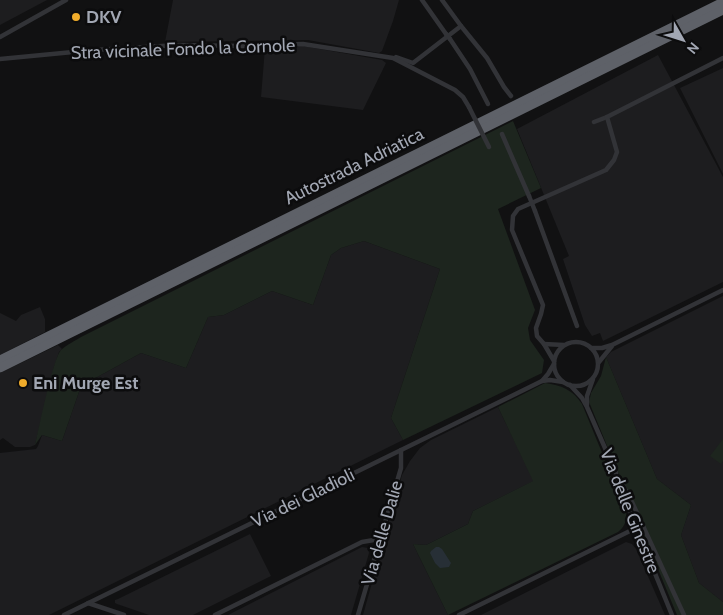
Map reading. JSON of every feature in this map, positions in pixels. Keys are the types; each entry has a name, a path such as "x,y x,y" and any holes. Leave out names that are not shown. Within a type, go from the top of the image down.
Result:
{"highway":[{"name":"Autostrada Adriatica","path":"0,360 723,2"},
{"name":"Autostrada Adriatica","path":"0,368 723,10"}],"street":[{"path":"0,36 66,0"},
{"path":"422,0 470,69 488,104"},
{"path":"442,0 460,26 487,58 511,96"},
{"path":"393,58 394,56 413,63 460,26"},
{"name":"Stra vicinale Fondo la Cornole","path":"0,59 94,50 179,45 303,44 393,58 455,90 463,97 489,147"},
{"path":"594,122 723,58"},
{"path":"563,382 554,370 554,362 544,344 537,336 536,328 543,305 512,230 514,216 518,209 606,170 618,152 607,117"},
{"path":"502,134 535,211 577,326"},
{"path":"592,348 612,346 723,290"},
{"path":"544,344 564,345 576,341 582,342 592,348 597,355 598,368 587,396 587,407"},
{"name":"Via dei Gladioli","path":"542,381 548,374 558,350 564,345"},
{"path":"598,362 612,346"},
{"path":"570,385 581,386 593,379"},
{"name":"Via dei Gladioli","path":"64,615 542,381 550,380 570,385"},
{"name":"Via delle Ginestre","path":"570,385 582,398 587,407 616,473 616,478 672,615"},
{"name":"Via delle Dalie","path":"358,615 401,468 401,450"},
{"path":"616,473 632,502 684,615"},
{"path":"459,615 636,528"},
{"path":"215,615 362,542 380,539"},
{"path":"88,603 124,615"}],"shaded area":[{"path":"0,0 47,0 0,25"},
{"path":"173,0 399,0 382,51 379,53 308,40 165,42"},
{"path":"303,46 382,60 386,63 363,110 261,97 265,48 281,48 284,50"},
{"path":"658,55 723,177 723,282 603,341 600,333 592,336 585,325 563,259 569,256 517,129"},
{"path":"723,68 723,174 680,88"},
{"path":"513,121 541,188 498,209 535,310 528,328 530,340 544,360 542,373 403,440 391,418 440,269 364,241 341,248 331,255 313,305 272,291 224,315 208,317 186,368 141,353 81,386 62,441 42,435 35,445 54,366 61,350 65,346"},
{"path":"364,241 440,269 391,418 403,440 49,615 0,615 0,453 36,449 42,435 62,441 81,386 141,353 186,368 208,317 224,315 272,291 313,305 331,255 341,248"},
{"path":"723,296 723,602 699,583 681,535 691,505 657,479 606,357 611,352"},
{"path":"40,307 45,319 45,332 0,355 0,313 16,321 21,315"},
{"path":"58,345 62,349 59,352 54,367 35,445 15,447 3,438 0,440 0,373"},
{"path":"606,357 657,479 691,505 681,535 699,583 723,602 723,615 677,615 589,402 591,393 601,376"},
{"path":"545,383 566,389 575,395 582,404 626,511 625,523 618,532 448,615 413,544 426,545 468,524 473,511 533,481 498,407"},
{"path":"498,407 534,481 473,511 468,524 426,545 413,544 448,615 363,615 402,475 410,461 420,448 431,440"},
{"path":"723,439 723,461 721,464 710,456"},
{"path":"250,534 271,576 193,615 149,615 115,603 115,600"},
{"path":"626,542 632,544 636,549 665,615 481,615"},
{"path":"362,547 368,548 369,553 351,615 228,615"},
{"path":"436,547 442,549 451,563 449,567 440,568 435,563 430,553"}],"place":[{"name":"DKV","path":"76,17"},
{"name":"Eni Murge Est","path":"23,383"}]}
